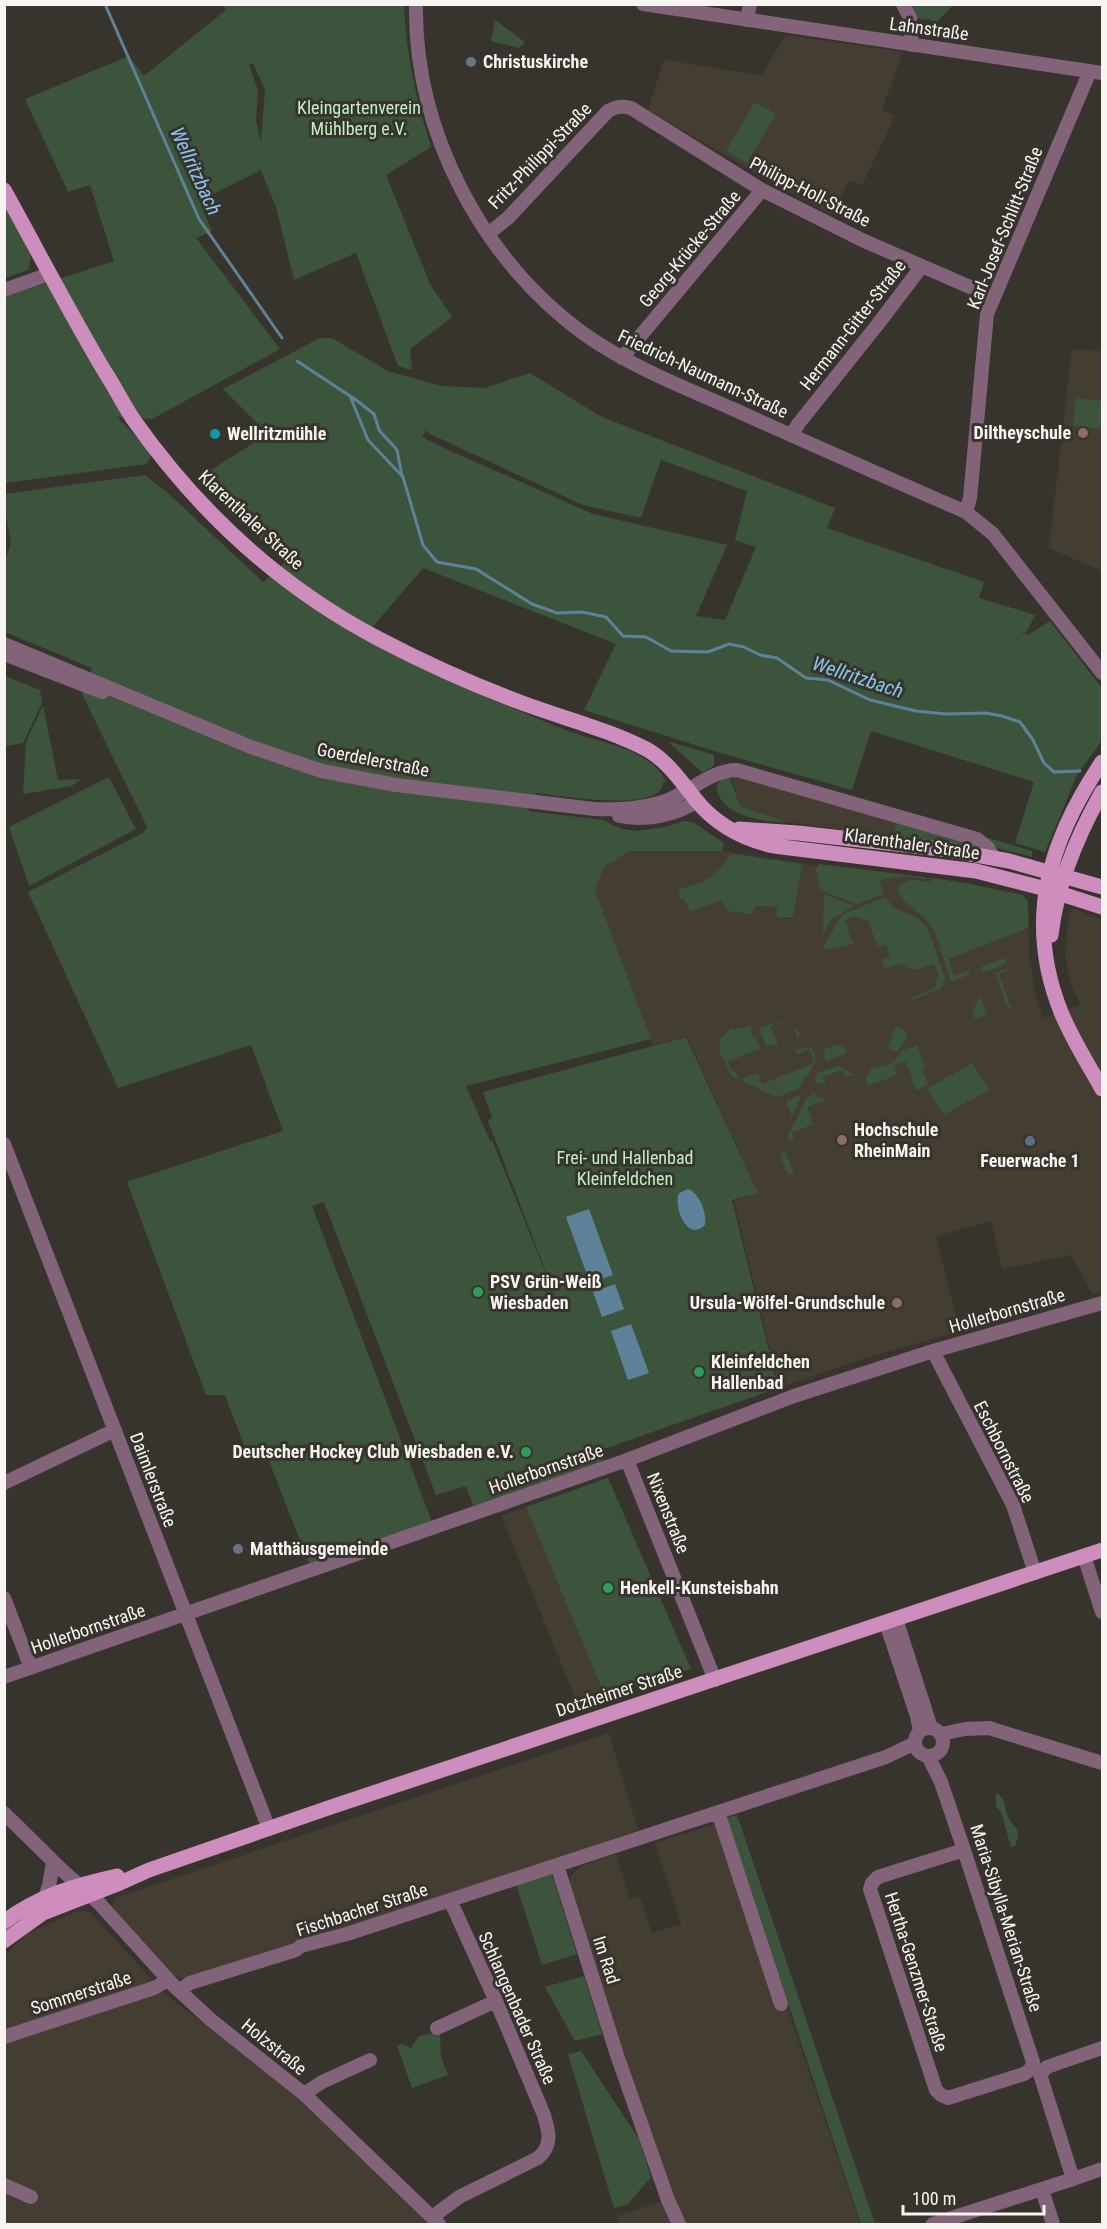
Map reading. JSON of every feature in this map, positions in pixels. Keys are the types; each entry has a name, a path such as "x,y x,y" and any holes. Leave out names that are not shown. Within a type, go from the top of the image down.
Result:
{"main road":[{"name":"Klarenthaler Straße","path":"4,190 49,274 132,417 155,448 220,522 258,558 293,586 330,611 381,640 476,685 648,750 664,761 717,821 747,838 774,846 953,868 1001,877 1052,890 1102,907"},
{"path":"1102,762 1073,813 1052,890 1049,970 1065,1021 1102,1089"},
{"path":"1057,873 1102,792"},
{"name":"Klarenthaler Straße","path":"717,821 749,830 798,832 921,846 994,858 1057,873 1102,887"},
{"name":"Dotzheimer Straße","path":"85,1890 1102,1550"},
{"path":"4,1922 45,1897 85,1890"},
{"path":"4,1941 43,1913 85,1890"}],"street":[{"name":"Friedrich-Naumann-Straße","path":"416,4 420,63 433,118 459,186 488,234 518,272 551,307 585,334 622,358 966,512 993,534 1102,673"},
{"name":"Lahnstraße","path":"643,4 1096,72"},
{"path":"747,20 750,4"},
{"path":"903,4 910,18 912,45"},
{"name":"Karl-Josef-Schlitt-Straße","path":"966,512 970,498 987,314 1096,72"},
{"name":"Fritz-Philippi-Straße","path":"488,234 508,218 608,111 619,106"},
{"name":"Philipp-Holl-Straße","path":"619,106 631,108 762,190 862,240 993,297"},
{"name":"Georg-Krücke-Straße","path":"622,358 762,190"},
{"name":"Hermann-Gitter-Straße","path":"791,435 922,266"},
{"path":"4,290 49,274"},
{"name":"Goerdelerstraße","path":"4,644 251,747 322,771 396,785 594,809 624,817 649,817 681,810 693,796"},
{"name":"Goerdelerstraße","path":"4,654 79,684 156,708"},
{"name":"Klarenthaler Straße","path":"693,796 722,772 737,770 977,839 988,848 994,858"},
{"name":"Daimlerstraße","path":"4,1144 269,1829"},
{"name":"Hollerbornstraße","path":"4,1677 627,1460 794,1396 933,1351 1102,1303"},
{"name":"Eschbornstraße","path":"933,1351 1013,1505 1035,1573"},
{"path":"4,1483 115,1430"},
{"name":"Nixenstraße","path":"627,1460 715,1680"},
{"path":"1084,1556 1102,1612"},
{"path":"4,1599 31,1668"},
{"name":"Maria-Sibylla-Merian-Straße","path":"891,1621 940,1782 1073,2179"},
{"path":"557,1865 976,1728 995,1729 1102,1763"},
{"path":"718,1812 781,2004"},
{"name":"Holzstraße","path":"4,1813 85,1890 179,1991 304,2094 435,2221"},
{"name":"Hertha-Genzmer-Straße","path":"964,1850 878,1878 872,1883 870,1892 936,2090 941,2096 948,2098 1102,2048"},
{"path":"45,1897 53,1862"},
{"name":"Fischbacher Straße","path":"179,1991 190,1983 557,1865"},
{"name":"Im Rad","path":"557,1865 619,2061 668,2200 679,2224"},
{"name":"Schlangenbader Straße","path":"435,2221 459,2197 540,2157 547,2150 549,2142 549,2132 544,2115 450,1900"},
{"path":"4,1913 29,1905"},
{"name":"Sommerstraße","path":"4,2037 154,1988 168,1980"},
{"path":"437,2028 496,2001"},
{"path":"304,2094 322,2082 370,2060"},
{"path":"933,2224 1102,2169"},
{"path":"4,2185 31,2198"},
{"path":"1042,2190 1053,2224"}],"shaded area":[{"path":"786,35 903,52 882,110 895,116 862,185 849,180 832,215 648,110 664,60 761,75"},
{"name":"Diltheyschule","path":"1072,349 1102,351 1102,571 1049,548"},
{"path":"737,776 896,822 893,837 787,822 740,806 732,778"},
{"name":"Hochschule RheinMain","path":"630,851 722,851 816,866 925,877 1023,895 1028,901 1029,953 1035,992 1043,1018 1080,1005 1069,979 1065,956 1069,914 1074,909 1102,920 1102,1289 1093,1295 1071,1255 1002,1269 991,1221 940,1235 936,1237 960,1331 862,1359 779,1388 734,1201 758,1193 687,1036 653,1045 595,891 604,867"},
{"path":"526,1507 605,1696 579,1707 501,1516"},
{"path":"609,1733 638,1830 546,1863 188,1978 174,1976 114,1910 112,1904 115,1898"},
{"path":"718,1823 786,2003 860,2224 620,2224 617,2216 673,2198 625,2062 569,1887 570,1880 573,1873 582,1866 616,1854 630,1899 640,1896 652,1933 681,1924 655,1843"},
{"path":"80,1910 90,1912 164,1993 295,2095 428,2224 5,2224 5,1956 28,1933"}],"green space":[{"name":"Kleingartenverein Mühlberg e.V.","path":"223,5 404,5 413,77 431,147 386,175 431,286 452,317 410,349 412,370 398,366 356,253 294,280 276,207 261,170 199,201 212,231 196,238 280,349 152,419 117,417 152,453 147,464 5,483 4,297 114,261 90,185 68,192 25,99 129,56 144,76 226,10","holes":["253,63 265,90 261,142 256,121 258,91 249,65"]},
{"path":"912,5 953,5 935,24 928,18 926,20 917,18"},
{"path":"495,20 525,42 519,48 491,41"},
{"path":"755,102 776,114 747,163 726,151"},
{"path":"4,201 20,229 31,256 28,270 5,278"},
{"name":"Frei- und Hallenbad Kleinfeldchen","path":"320,338 332,338 388,371 441,386 485,388 530,373 602,417 835,508 827,528 984,582 979,598 1035,615 1026,633 1018,631 1028,635 1050,621 1102,688 1102,740 1077,775 1045,852 1015,843 1034,782 871,731 852,790 724,754 584,710 616,644 423,568 363,638 487,697 563,729 637,754 654,766 666,782 658,792 645,798 628,800 585,799 536,793 528,811 603,820 621,829 637,831 665,827 683,821 693,822 724,843 722,851 630,851 604,867 595,891 651,1039 466,1086 490,1141 492,1140 563,1316 488,1121 492,1117 483,1092 686,1037 758,1193 732,1200 778,1388 601,1450 604,1461 473,1506 466,1486 436,1495 324,1202 312,1206 432,1522 309,1563 269,1461 248,1456 225,1395 206,1395 127,1182 283,1131 251,1045 118,1088 28,892 143,833 147,827 82,694 92,668 5,632 5,560 11,544 4,494 145,475 170,495 263,582 286,561 250,530 198,478 268,434 223,389","holes":["410,416 430,434 583,505 641,518 661,460 747,491 735,540 756,547 725,620 696,616 727,545 593,514 435,444 422,437 426,431"]},
{"path":"1076,398 1102,401 1102,429 1073,426"},
{"path":"5,676 40,690 42,703 23,743 7,746 4,737"},
{"path":"43,705 58,780 81,779 72,786 23,794 26,742"},
{"path":"667,741 714,755 714,765 703,773"},
{"path":"729,775 740,806 787,822 756,819 735,812 727,806 720,798 716,788 720,780"},
{"path":"109,777 136,829 29,886 9,827"},
{"path":"896,822 978,842 984,849 893,837"},
{"path":"988,838 1032,851 1032,857 990,846"},
{"path":"731,854 798,863 802,866 793,918 777,917 777,907 755,906 753,914 727,911 721,900 690,912 684,899 680,899 679,889 696,884 715,874"},
{"path":"818,864 925,877 926,879 906,876 879,880 884,894 857,904 820,890 816,871"},
{"path":"934,878 1023,895 1028,901 1028,928 948,959 954,976 969,971 970,974 951,982 933,929 925,918 903,899 897,889 905,882 917,880 931,883"},
{"path":"824,894 853,906 832,919 823,934"},
{"path":"885,897 894,908 918,918 928,929 945,978 942,988 913,1000 910,998 934,989 939,975 934,964 915,970 899,964 885,969 881,960 890,957 886,944 878,947 868,921 855,916 845,920 853,944 824,950 825,943 843,914"},
{"path":"1005,958 1007,963 983,973 981,967"},
{"path":"1010,968 999,974 1011,1008 1008,1009 995,973"},
{"path":"981,998 987,1015 975,1019 972,1013 978,999"},
{"path":"781,1021 798,1030 799,1038 794,1028 779,1022 770,1026 778,1044 767,1047 760,1032 761,1027"},
{"path":"753,1026 750,1029 760,1049 728,1061 731,1070 736,1072 739,1080 731,1076 719,1050 720,1039 730,1029"},
{"path":"899,1027 904,1030 907,1038 897,1052 888,1048 894,1029"},
{"path":"838,1044 844,1047 845,1054 826,1061 823,1052 825,1049"},
{"path":"917,1045 928,1084 916,1091 906,1061 894,1065 897,1075 868,1086 866,1079 870,1069 893,1063 902,1051"},
{"path":"806,1047 812,1048 816,1059 800,1088 777,1097 739,1080 758,1073 762,1084 812,1064 814,1060 809,1049 797,1054 795,1050"},
{"path":"972,1063 989,1090 944,1115 927,1089"},
{"path":"839,1066 853,1075 846,1077 842,1070 823,1077 825,1084 814,1082 817,1073"},
{"path":"813,1092 817,1097 828,1099 807,1107 813,1124 792,1133 794,1139 789,1140 788,1136 807,1097 810,1097"},
{"path":"801,1095 792,1117 786,1101"},
{"path":"784,1148 794,1174 788,1175 780,1157"},
{"name":"Henkell-Kunsteisbahn","path":"608,1478 691,1669 605,1696 526,1507"},
{"path":"996,1793 1003,1800 1009,1819 1017,1831 1015,1846 1011,1847 1001,1812 996,1806"},
{"path":"737,1815 875,2224 861,2224 727,1818"},
{"path":"551,1872 577,1954 542,1965 516,1884"},
{"path":"584,1976 602,2034 575,2041 545,1987"},
{"path":"440,2033 441,2057 448,2075 412,2088 397,2046 402,2044 411,2048 419,2036"},
{"path":"581,2051 639,2139 651,2177 628,2204 614,2208 568,2054"}],"water":[{"path":"688,1189 696,1195 704,1210 705,1225 698,1229 687,1226 678,1206 679,1193"},
{"path":"589,1209 613,1275 590,1283 566,1217"},
{"path":"615,1284 624,1309 602,1317 593,1292"},
{"path":"631,1324 649,1373 628,1380 611,1331"}],"waterway":[{"name":"Wellritzbach","path":"105,4 199,219 282,338"},
{"name":"Wellritzbach","path":"297,361 350,396 368,440 403,477 423,545 437,562 476,569 532,604 557,613 582,612 606,617 623,636 646,637 671,651 708,652 729,644 744,647 760,655 777,658 806,678 828,680 870,700 916,711 946,714 986,713 1002,716 1020,722 1033,740 1044,763 1054,772 1080,771"},
{"name":"Wellritzbach","path":"352,397 374,414 379,430 397,450 402,476"}],"place":[{"name":"Christuskirche","path":"471,62"},
{"name":"Diltheyschule","path":"1083,433"},
{"name":"Wellritzmühle","path":"215,434"},
{"name":"Hochschule RheinMain","path":"842,1140"},
{"name":"Feuerwache 1","path":"1030,1141"},
{"name":"PSV Grün-Weiß Wiesbaden","path":"478,1292"},
{"name":"Ursula-Wölfel-Grundschule","path":"897,1303"},
{"name":"Kleinfeldchen Hallenbad","path":"699,1372"},
{"name":"Deutscher Hockey Club Wiesbaden e.V.","path":"526,1452"},
{"name":"Matthäusgemeinde","path":"238,1549"},
{"name":"Henkell-Kunsteisbahn","path":"608,1588"}]}
